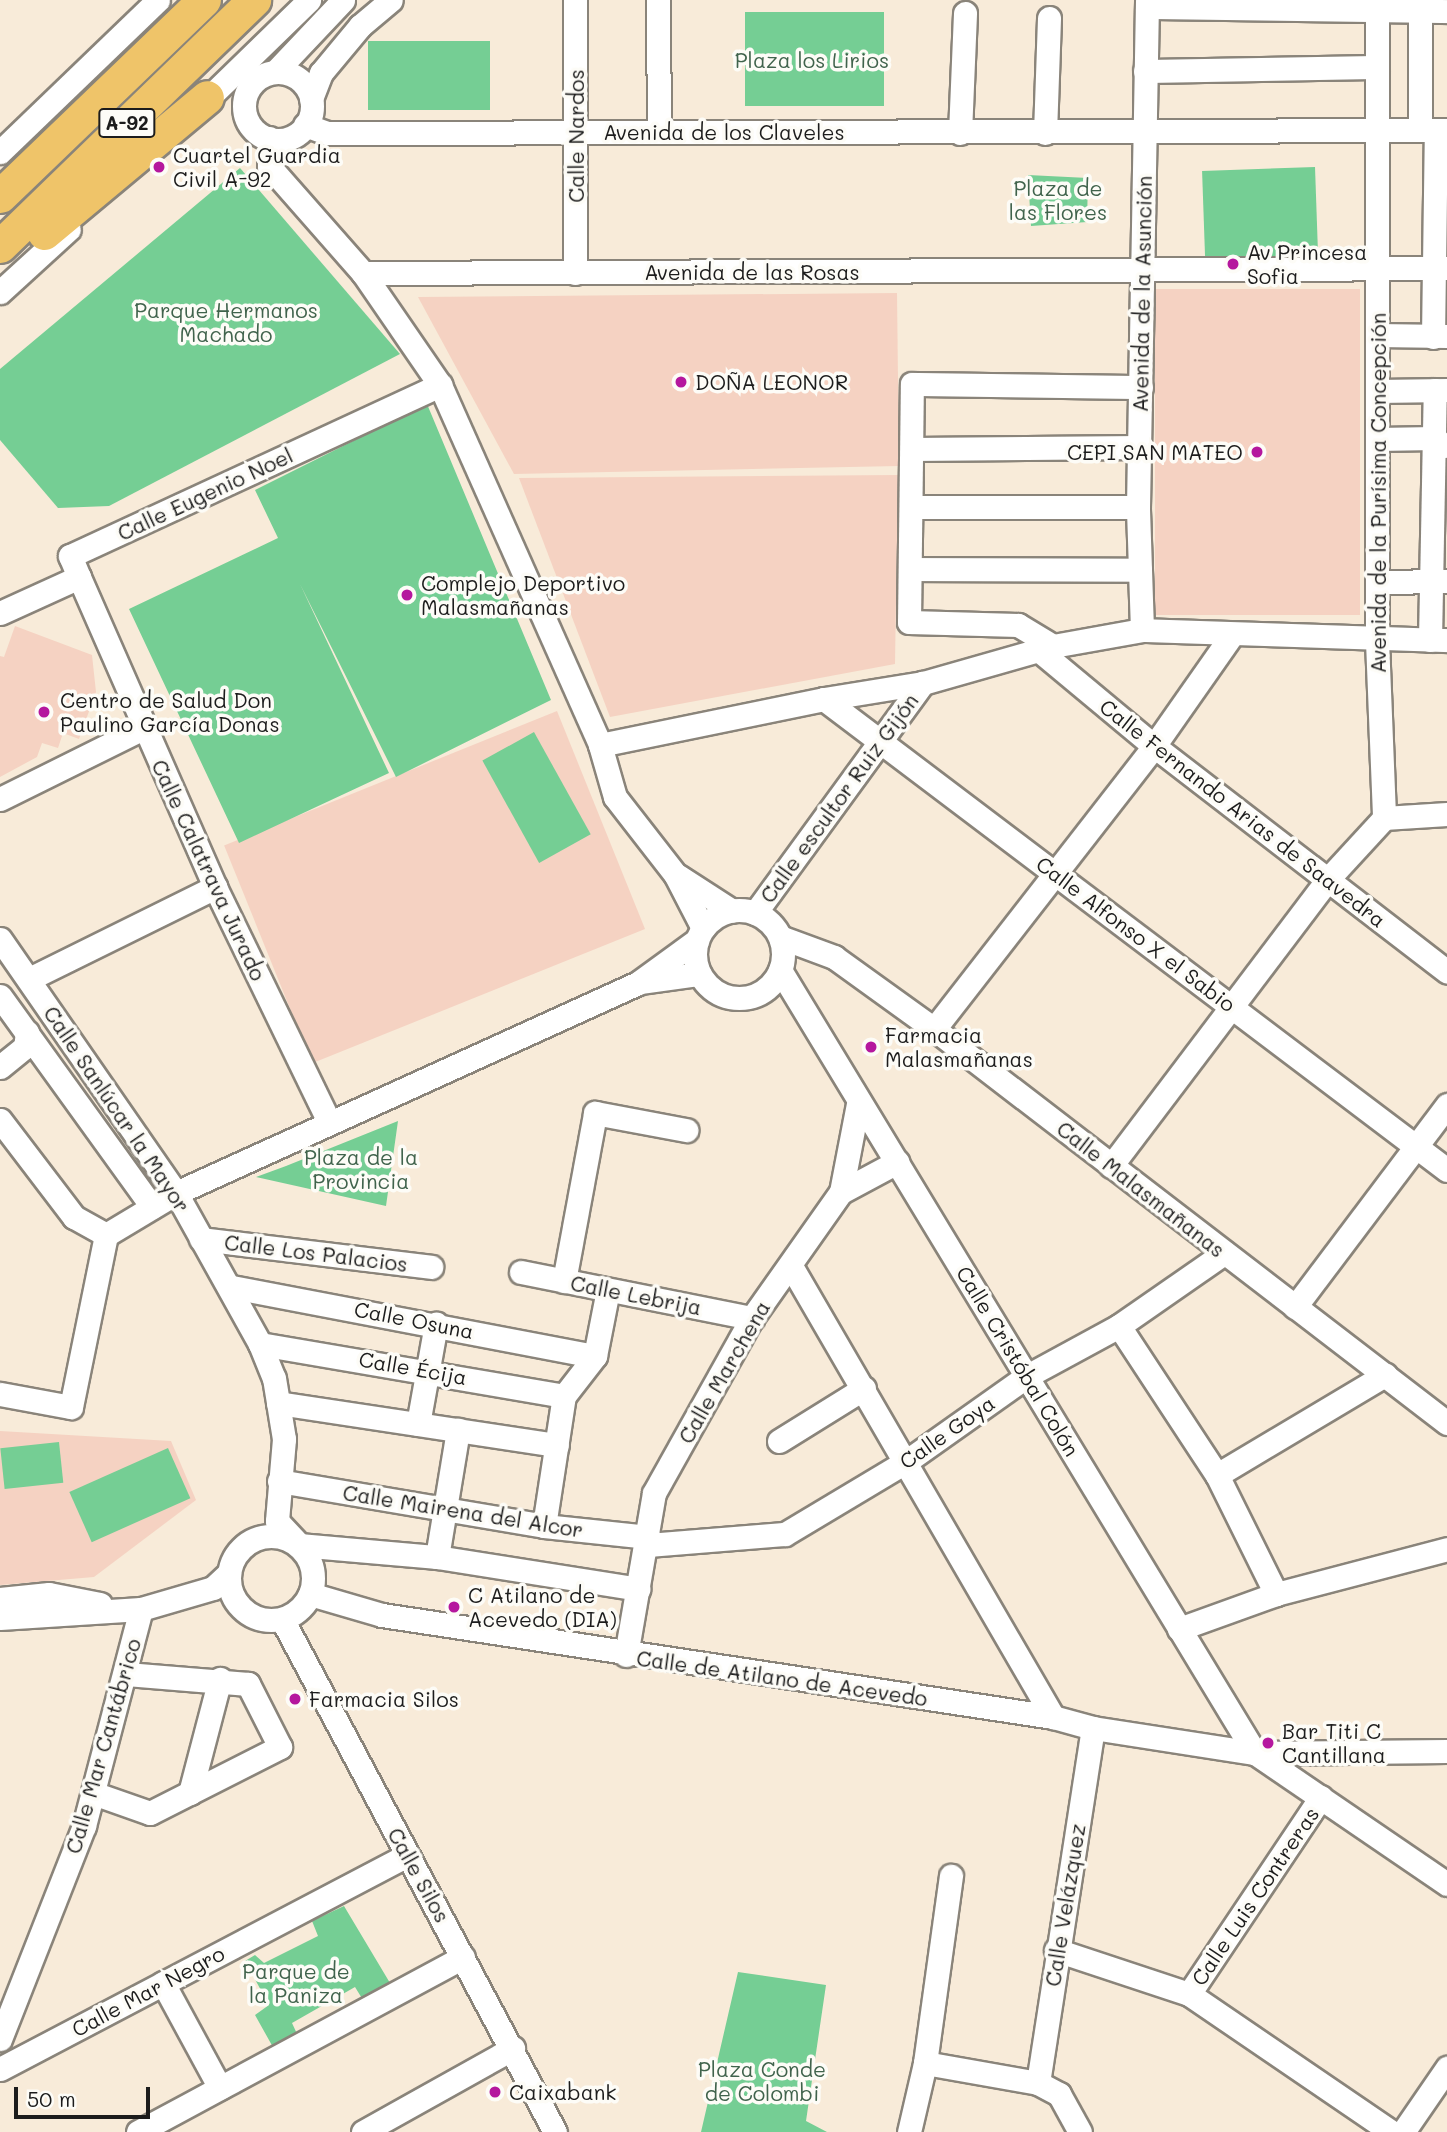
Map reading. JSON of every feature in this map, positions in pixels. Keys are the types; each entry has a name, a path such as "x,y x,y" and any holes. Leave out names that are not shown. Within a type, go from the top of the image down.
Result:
{"highway":[{"name":"A-92","path":"0,196 204,0"},
{"name":"A-92","path":"0,246 254,0"},
{"path":"0,252 39,236 207,97"}],"street":[{"path":"0,152 158,0"},
{"path":"0,292 181,126 207,97 309,0"},
{"path":"343,0 275,72 253,83 244,106 252,127 269,138 289,137 305,125 321,74 360,26 391,0"},
{"name":"Calle Nardos","path":"575,0 578,132 575,273"},
{"path":"658,0 659,132"},
{"path":"1147,4 1377,5 1431,8 1441,268 1440,336 1377,335"},
{"name":"Avenida de la Asunción","path":"1142,630 1138,508 1147,4"},
{"name":"Avenida de la Purísima Concepción","path":"1377,5 1377,641 1384,818"},
{"path":"960,133 965,13"},
{"path":"1045,133 1049,18"},
{"path":"1145,71 1377,67"},
{"path":"275,72 300,80 311,99"},
{"name":"Avenida de los Claveles","path":"305,125 327,133 1144,133 1434,130"},
{"path":"269,138 268,162 277,178 363,273 440,385 600,745 615,797 675,874 700,934 699,974 719,995 748,998 761,993 781,956 743,912 675,874"},
{"name":"Avenida de las Rosas","path":"363,273 1377,271 1441,268"},
{"path":"1140,570 910,569 912,384 1141,387"},
{"name":"Calle Eugenio Noel","path":"79,578 70,556 440,385"},
{"path":"600,745 824,699 923,683 1047,649 1142,630 1377,641 1439,640 1441,390 1377,391"},
{"path":"1377,439 1441,442"},
{"path":"912,449 1140,447"},
{"path":"912,508 1138,508"},
{"name":"Calle Fernando Arias de Saavedra","path":"910,569 909,622 1018,625 1154,746 1447,972"},
{"path":"0,613 79,578"},
{"name":"Calle Calatrava Jurado","path":"79,578 215,887 330,1122"},
{"path":"1377,582 1440,581"},
{"path":"934,1029 1154,746 1231,636"},
{"name":"Calle escultor Ruiz Gijón","path":"743,912 882,743 923,683"},
{"name":"Calle Alfonso X el Sabio","path":"824,699 1447,1170"},
{"path":"0,799 143,728"},
{"path":"1111,1166 1328,879 1384,818 1447,814"},
{"path":"29,979 215,887"},
{"path":"0,1394 71,1407 106,1235 176,1193 638,983 700,934 712,919 743,912"},
{"name":"Calle Sanlúcar la Mayor","path":"0,939 176,1193 232,1287 260,1344 278,1403 284,1439 277,1521 299,1545"},
{"name":"Calle Malasmañanas","path":"781,956 834,957 934,1029 1447,1423"},
{"name":"Calle Cristóbal Colón","path":"781,956 858,1104 897,1162 1255,1752"},
{"path":"638,983 699,974"},
{"name":"Calle Sanlúcar la Mayor","path":"0,996 152,1207"},
{"name":"Calle Sanlúcar la Mayor","path":"0,1067 25,1047 26,1032"},
{"name":"Calle Marchena","path":"626,1655 654,1493 752,1318 842,1192 858,1104"},
{"path":"1295,1307 1447,1105"},
{"path":"564,1281 596,1113 686,1130"},
{"path":"0,1119 74,1217 106,1235"},
{"path":"842,1192 897,1162"},
{"name":"Calle Los Palacios","path":"201,1239 431,1267"},
{"name":"Calle Goya","path":"647,1541 785,1534 907,1461 1027,1376 1119,1326 1224,1253"},
{"path":"791,1266 907,1461 1053,1717"},
{"name":"Calle Lebrija","path":"521,1272 752,1318"},
{"name":"Calle Osuna","path":"232,1287 595,1356"},
{"path":"544,1526 565,1396 595,1356 608,1290"},
{"path":"418,1423 436,1324"},
{"path":"1119,1326 1217,1475 1276,1594"},
{"name":"Calle Écija","path":"260,1344 427,1370 565,1396"},
{"path":"1217,1475 1385,1375"},
{"path":"779,1441 864,1388"},
{"path":"278,1403 557,1445"},
{"path":"437,1557 442,1510 458,1430"},
{"name":"Calle Mairena del Alcor","path":"279,1481 442,1510 647,1541"},
{"path":"0,1618 130,1610 174,1602 213,1588 229,1573 240,1549 262,1536 288,1538 299,1545 313,1568 310,1594 304,1605 282,1619 220,1605 174,1602"},
{"path":"299,1545 437,1557 638,1589"},
{"path":"1179,1629 1276,1594 1447,1549"},
{"path":"229,1573 232,1596 247,1613"},
{"path":"0,1599 49,1594 130,1610"},
{"name":"Calle de Atilano de Acevedo","path":"310,1594 382,1615 626,1655 1053,1717 1093,1728 1255,1752 1447,1751"},
{"name":"Calle Mar Cantábrico","path":"0,2039 93,1793 125,1674 130,1610"},
{"name":"Calle Silos","path":"282,1619 513,2048 555,2132"},
{"path":"93,1793 150,1813 280,1747 248,1684 220,1679 125,1674"},
{"path":"190,1793 220,1679"},
{"name":"Calle Velázquez","path":"1038,2082 1056,1950 1093,1728"},
{"path":"1255,1752 1447,1884"},
{"name":"Calle Luis Contreras","path":"1189,1994 1321,1797"},
{"name":"Calle Mar Negro","path":"0,2069 407,1855"},
{"path":"909,2132 925,2063 951,1876"},
{"path":"1056,1950 1189,1994 1391,2132"},
{"path":"138,2132 463,1956"},
{"path":"163,1983 220,2088"},
{"path":"363,2132 513,2048"},
{"path":"925,2063 1038,2082 1059,2094 1080,2132"},
{"path":"1403,2132 1447,2068"}],"shaded area":[{"name":"CEPI SAN MATEO","path":"1155,289 1360,289 1360,615 1155,615"},
{"name":"DOÑA LEONOR","path":"897,293 899,466 514,474 418,297"},
{"path":"898,475 895,664 610,717 519,478"},
{"name":"Centro de Salud Don Paulino García Donas","path":"15,626 92,655 96,692 79,739 63,733 58,748 42,743 37,757 0,777 0,656 4,657"},
{"path":"557,711 645,929 312,1063 224,845"},
{"path":"0,1431 171,1441 196,1500 94,1577 0,1585"}],"green space":[{"name":"Plaza los Lirios","path":"745,12 884,12 884,106 745,106"},
{"path":"368,41 490,41 490,110 368,110"},
{"path":"1315,167 1318,261 1205,265 1202,171"},
{"name":"Parque Hermanos Machado","path":"240,168 400,354 109,506 58,508 0,440 0,369"},
{"name":"Plaza de las Flores","path":"1028,175 1088,178 1087,222 1031,226"},
{"path":"427,404 551,700 396,777 300,584 389,773 239,843 129,609 278,538 255,490"},
{"path":"534,732 591,834 539,863 482,761"},
{"name":"Plaza de la Provincia","path":"398,1121 386,1206 256,1177 286,1166"},
{"path":"59,1442 63,1483 5,1489 0,1448"},
{"path":"168,1448 190,1498 92,1542 69,1492"},
{"name":"Parque de la Paniza","path":"344,1906 390,1983 363,2000 355,1987 292,2023 298,2036 274,2049 255,2015 269,2005 245,1961 255,1955 264,1963 318,1936 312,1921"},
{"name":"Plaza Conde de Colombi","path":"738,1972 826,1985 806,2121 827,2132 701,2132"}],"place":[{"name":"Cuartel Guardia Civil A-92","path":"159,167"},
{"name":"Av Princesa Sofia","path":"1233,264"},
{"name":"DOÑA LEONOR","path":"681,382"},
{"name":"CEPI SAN MATEO","path":"1257,452"},
{"name":"Complejo Deportivo Malasmañanas","path":"407,595"},
{"name":"Centro de Salud Don Paulino García Donas","path":"44,712"},
{"name":"Farmacia Malasmañanas","path":"871,1047"},
{"name":"C Atilano de Acevedo (DIA)","path":"454,1607"},
{"name":"Farmacia Silos","path":"295,1699"},
{"name":"Bar Titi C Cantillana","path":"1268,1743"},
{"name":"Caixabank","path":"495,2092"}]}
